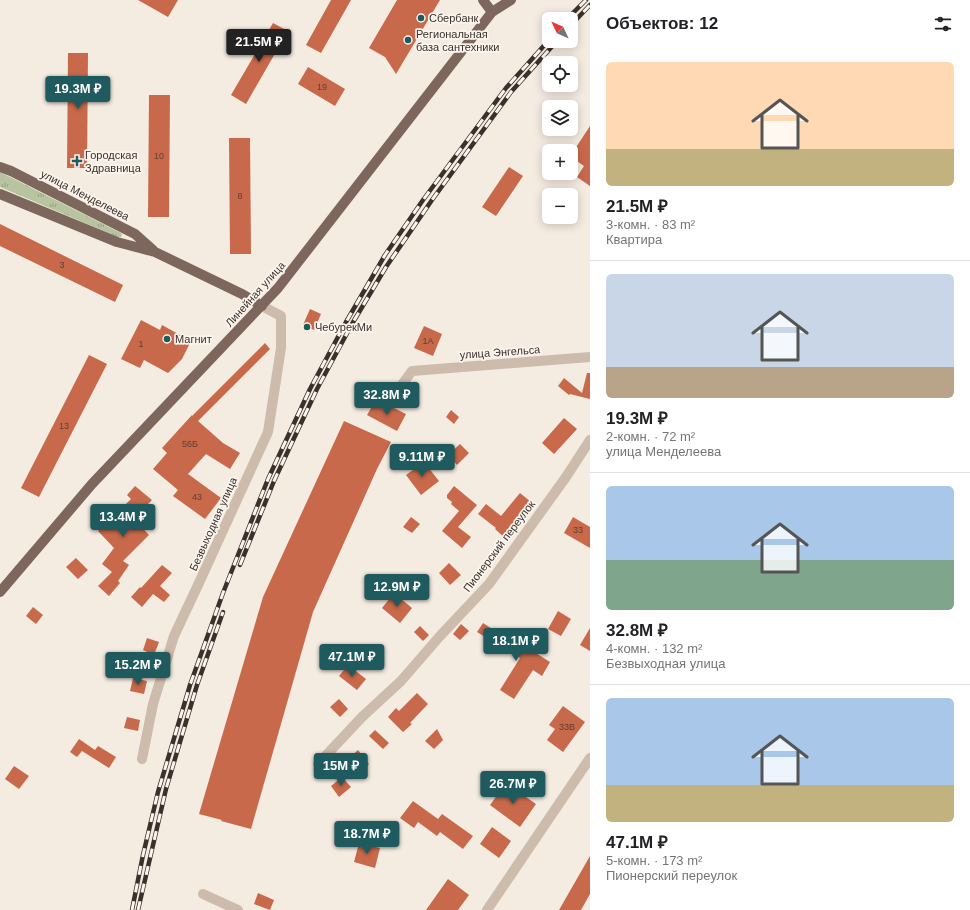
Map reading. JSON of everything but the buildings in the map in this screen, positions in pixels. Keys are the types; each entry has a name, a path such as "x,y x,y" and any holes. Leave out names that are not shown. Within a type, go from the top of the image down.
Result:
{"main road":[{"path":"483,0 492,12"},
{"name":"Линейная улица","path":"0,592 92,484 278,288 492,12 511,0"},
{"name":"улица Менделеева","path":"0,167 11,171 135,234 154,252"},
{"name":"улица Менделеева","path":"0,194 117,242 154,252 242,294 262,306"}],"street":[{"name":"Безвыходная улица","path":"142,759 153,704 174,636 268,432 281,348 281,316 262,306"},
{"name":"улица Энгельса","path":"392,398 412,371 590,357"},
{"name":"Пионерский переулок","path":"318,764 362,718 401,681 440,636 489,584 566,477 590,440"},
{"path":"487,910 590,758"},
{"path":"203,894 238,910"}],"green space":[{"path":"0,172 121,233 121,237 0,187"}],"railway":[{"path":"574,12 586,0"},
{"path":"578,18 590,5"},
{"path":"132,910 158,792 190,685 223,593 268,479 310,389 346,322 385,255 423,200 506,88 542,48"},
{"path":"240,565 274,481 317,389 352,324 386,267 432,200 511,92 551,48"},
{"path":"138,910 166,789 197,685 223,612"}],"place":[{"name":"Сбербанк","path":"421,18"},
{"name":"Региональная база сантехники","path":"408,40"},
{"name":"Городская Здравница","path":"77,161"},
{"name":"ЧебурекМи","path":"307,327"},
{"name":"Магнит","path":"167,339"}]}
